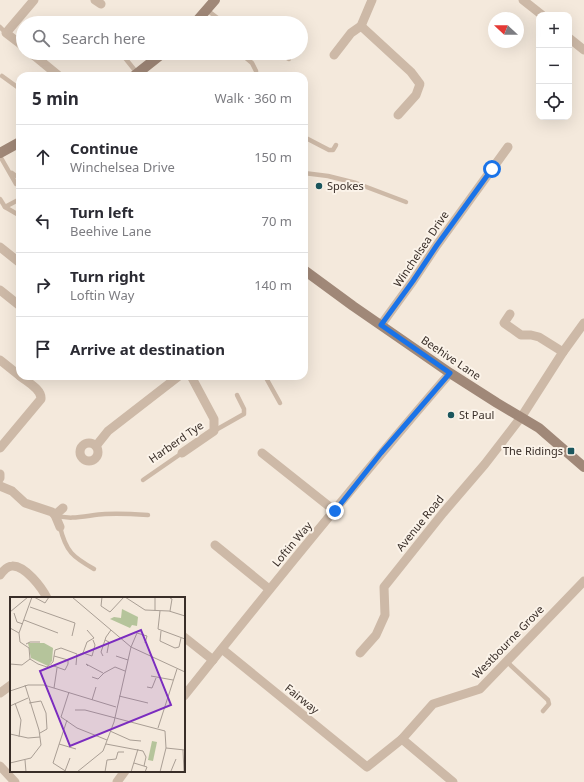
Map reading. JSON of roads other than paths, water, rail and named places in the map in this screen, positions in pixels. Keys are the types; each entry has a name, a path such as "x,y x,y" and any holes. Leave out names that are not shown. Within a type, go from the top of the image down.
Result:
{"main road":[{"path":"202,16 215,0"},
{"path":"140,72 154,60"},
{"path":"0,154 16,144"},
{"name":"Beehive Lane","path":"308,273 450,373 497,403 522,416 539,428 584,466"}],"street":[{"path":"17,16 34,0"},
{"path":"334,55 351,33 361,26 372,0"},
{"path":"523,0 538,12"},
{"path":"16,17 3,30 16,40"},
{"path":"361,26 411,72 420,84 416,95 398,115"},
{"path":"572,40 584,50"},
{"path":"40,60 54,72"},
{"name":"Winchelsea Drive","path":"381,325 508,147"},
{"path":"0,247 16,260"},
{"path":"0,290 16,303"},
{"path":"510,314 504,323 521,335 539,337 563,352"},
{"name":"Avenue Road","path":"360,653 376,635 385,615 384,587 443,513 485,464 522,416 563,352 584,323"},
{"path":"0,360 16,373"},
{"name":"Loftin Way","path":"185,695 269,589 335,511 381,453 450,373"},
{"path":"0,448 42,399 42,395 39,391 25,380"},
{"path":"96,446 108,431 174,380"},
{"name":"Harberd Tye","path":"182,453 214,431 214,419 194,380"},
{"path":"262,453 335,511"},
{"path":"0,486 12,491 26,503 50,511 55,515 60,527"},
{"path":"55,515 63,508"},
{"path":"215,545 269,589"},
{"path":"0,575 4,570 11,566 18,566 41,587 46,597"},
{"name":"Westbourne Grove","path":"367,767 402,739 433,704 480,689 584,581"},
{"path":"185,638 213,660"},
{"name":"Fairway","path":"222,649 367,767"},
{"path":"0,693 10,686"},
{"path":"402,739 453,782"},
{"path":"0,766 15,782"},
{"path":"117,782 124,772"}],"lane":[{"path":"206,10 214,16"},
{"path":"126,60 134,72"},
{"path":"248,60 252,63 256,71"},
{"path":"2,76 16,86"},
{"path":"308,139 329,150 333,150 336,145"},
{"path":"0,154 5,167 16,184"},
{"path":"9,173 16,177"},
{"path":"308,174 328,176 356,183 406,202"},
{"path":"0,199 6,207 16,213"},
{"path":"6,207 16,201"},
{"path":"267,380 280,403"},
{"path":"214,431 244,414 244,409 237,396"},
{"name":"Harberd Tye","path":"143,480 182,453"},
{"path":"55,515 67,518 119,514 148,515"},
{"path":"60,527 68,550 77,559 94,569"},
{"path":"506,661 548,700 549,704 543,711"}],"place":[{"name":"Spokes","path":"319,186"},
{"name":"St Paul","path":"451,415"},
{"name":"The Ridings","path":"571,451"}]}
